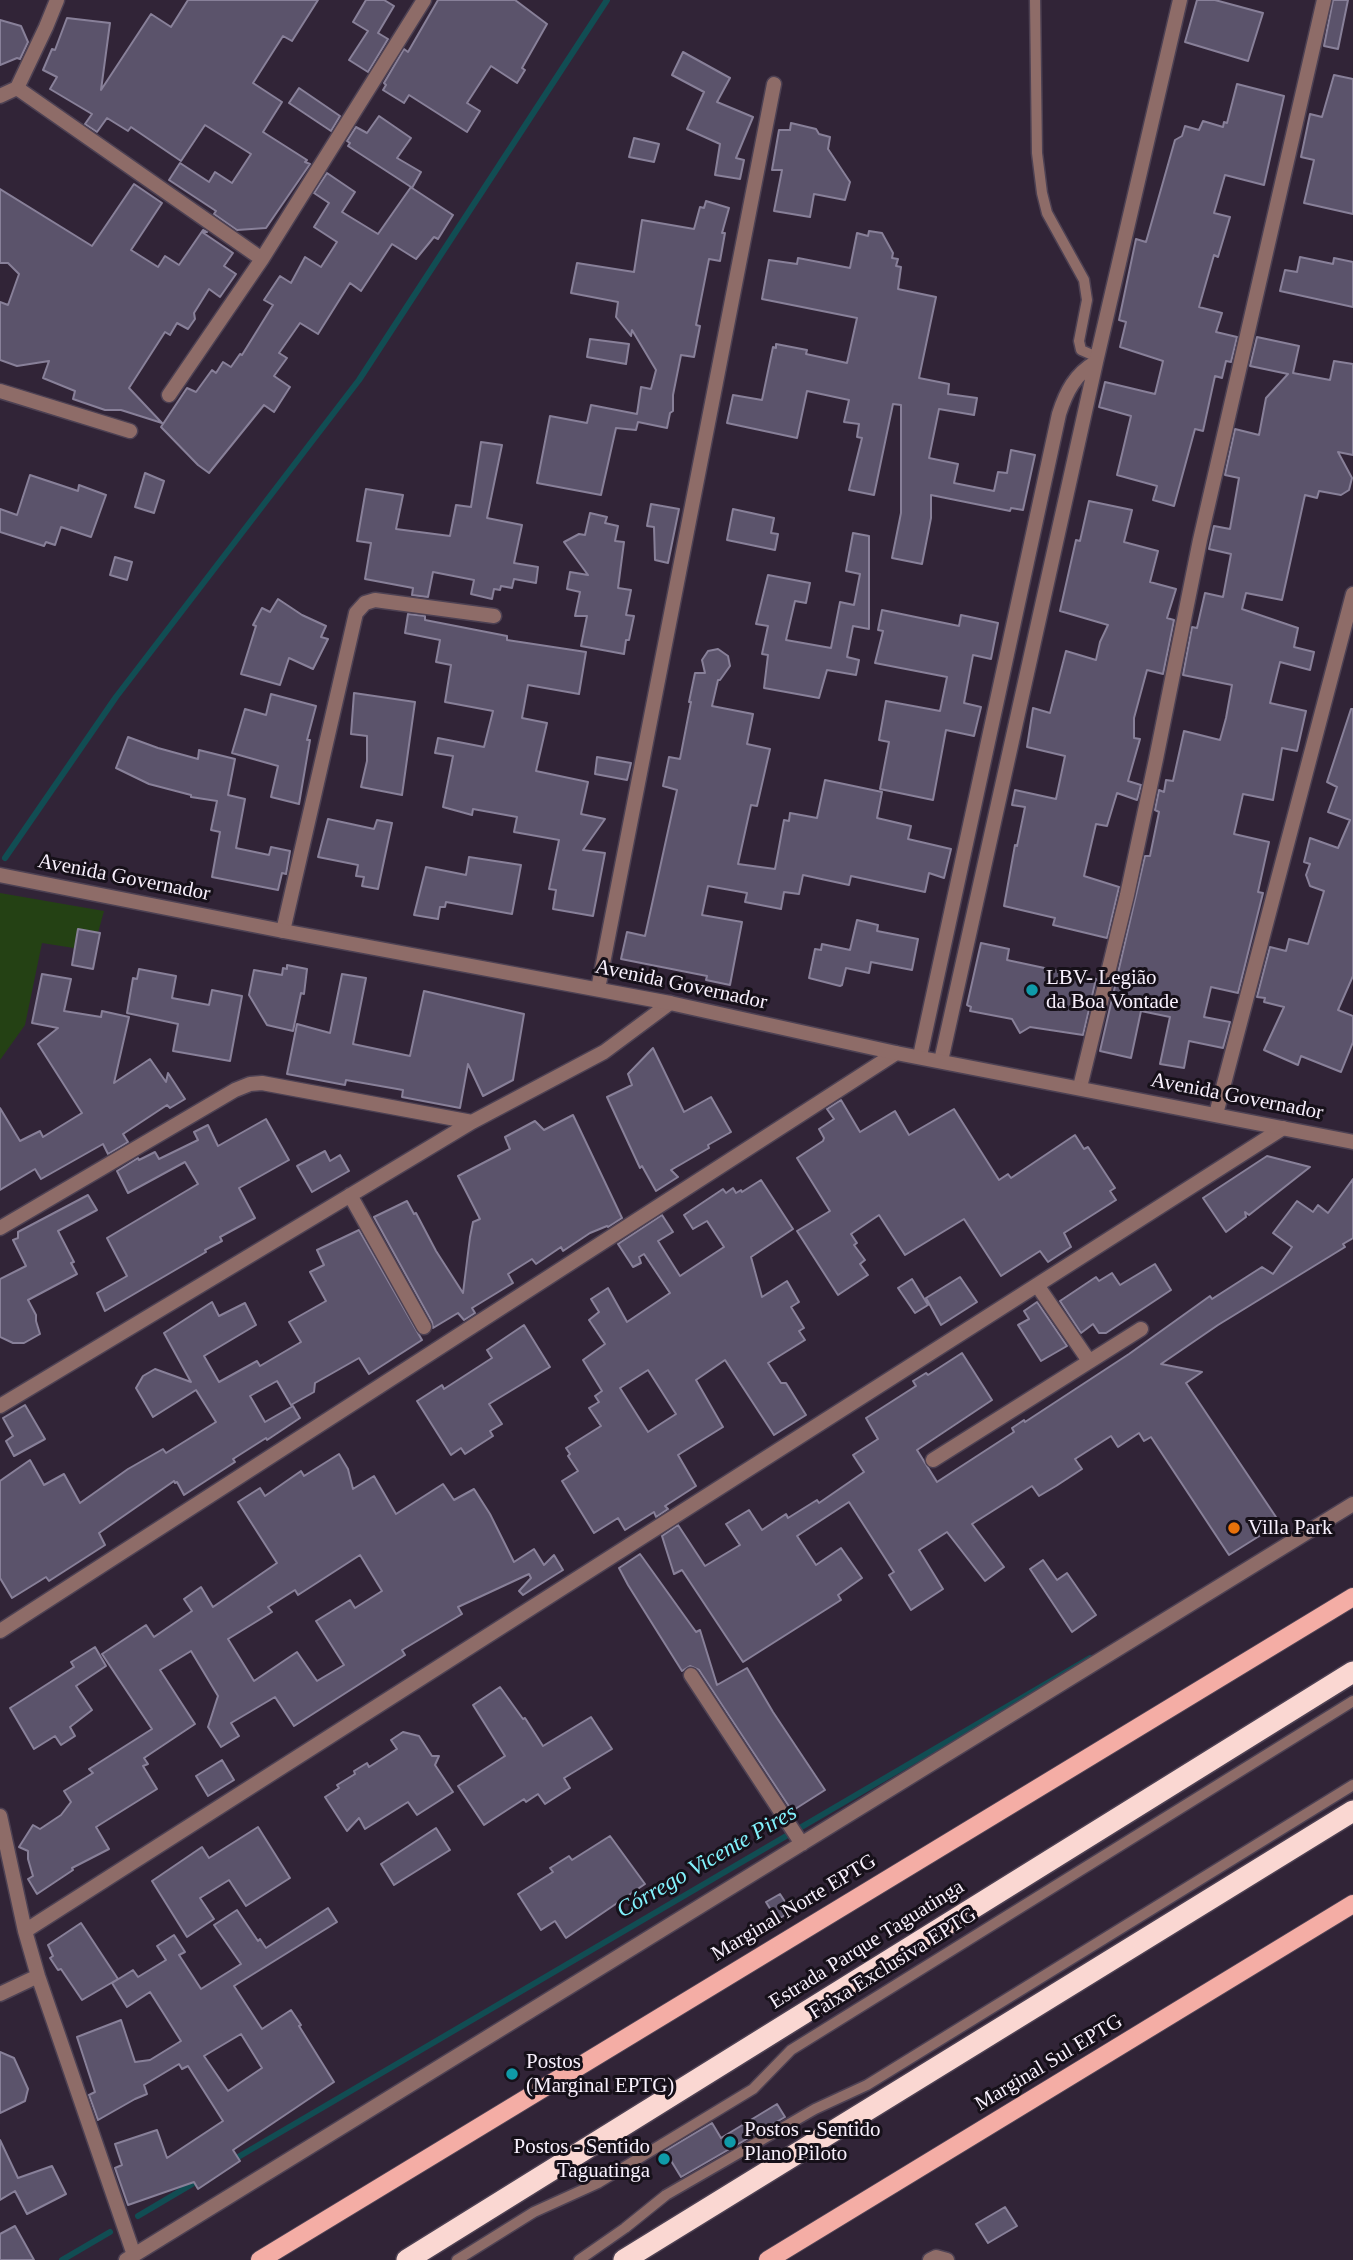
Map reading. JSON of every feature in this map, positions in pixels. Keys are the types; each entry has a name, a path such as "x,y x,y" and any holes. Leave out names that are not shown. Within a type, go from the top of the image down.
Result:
{"highway":[{"name":"Estrada Parque Taguatinga","path":"408,2260 1353,1672"},
{"path":"624,2260 1353,1811"}],"main road":[{"name":"Marginal Norte EPTG","path":"260,2260 1353,1597"},
{"name":"Marginal Sul EPTG","path":"768,2260 1353,1904"}],"street":[{"path":"0,96 17,88 57,0"},
{"path":"169,395 262,259 424,0"},
{"path":"941,1061 1096,360 1180,0"},
{"path":"1080,1087 1126,895 1200,540 1324,0"},
{"path":"598,989 774,83"},
{"path":"17,88 262,259"},
{"path":"920,1056 1059,414 1067,391 1083,370 1096,360"},
{"path":"0,391 130,431"},
{"path":"1216,1114 1353,594"},
{"path":"283,931 356,612 365,603 374,600 494,616"},
{"name":"Avenida Governador","path":"0,875 670,1003 896,1053 1353,1142"},
{"path":"0,1406 472,1122 604,1052 670,1003"},
{"path":"0,1631 896,1053"},
{"path":"0,1228 235,1090 250,1084 262,1083 472,1122"},
{"path":"25,1931 1283,1128"},
{"path":"350,1195 424,1327"},
{"path":"1037,1284 1088,1361"},
{"path":"933,1460 1141,1329"},
{"path":"0,1816 25,1931 38,1976 130,2257 1353,1504"},
{"path":"691,1675 802,1844"},
{"path":"0,1994 38,1976"},
{"path":"930,2260 936,2257 947,2260"}],"lane":[{"path":"1035,0 1037,153 1042,192 1047,213 1084,280 1087,300 1079,341 1081,351 1096,360"},
{"name":"Faixa Exclusiva EPTG","path":"457,2260 534,2212 598,2183 753,2090 791,2050 1353,1701"},
{"path":"579,2260 666,2195 815,2109 867,2085 1353,1785"}],"green space":[{"path":"0,893 104,911 93,951 42,943 25,1025 0,1060"}],"building":[{"path":"188,0 318,0 292,41 283,36 253,83 282,102 263,132 310,164 266,228 237,230 214,214 216,211 169,180 180,163 209,182 215,172 232,183 251,154 205,125 181,161 131,127 128,131 107,118 97,132 85,124 92,114 50,89 57,77 43,70 52,49 55,50 67,18 110,23 101,90 151,14 171,27"},
{"path":"366,0 384,0 394,6 378,33 388,39 368,72 349,60 368,31 353,22"},
{"path":"438,0 515,0 547,24 522,68 525,70 517,83 491,66 467,103 480,111 467,132 409,95 404,103 383,90 386,85 384,83 404,49 408,52"},
{"path":"1197,0 1215,0 1263,13 1248,61 1185,42"},
{"path":"1333,0 1348,0 1338,49 1324,46"},
{"path":"0,20 21,26 28,42 20,59 0,65"},
{"path":"683,52 730,78 717,102 753,117 736,158 744,160 740,179 715,175 720,144 687,129 704,92 672,75"},
{"path":"1334,75 1353,79 1353,214 1304,203 1314,160 1301,157 1310,114 1322,117"},
{"path":"1237,84 1284,96 1264,185 1225,175 1214,213 1230,217 1218,257 1214,255 1199,307 1222,313 1216,332 1237,337 1231,362 1226,361 1222,378 1215,376 1203,431 1195,429 1174,506 1153,500 1157,486 1117,475 1131,416 1099,407 1105,382 1155,394 1163,361 1120,347 1126,322 1119,320 1136,239 1146,242 1175,140 1182,136 1185,126 1199,130 1203,121 1223,127 1224,122 1227,123"},
{"path":"299,88 340,116 331,131 289,103"},
{"path":"379,116 411,138 397,158 421,172 412,188 453,215 438,239 434,237 416,259 392,244 361,291 350,283 318,334 300,323 279,353 287,358 274,376 290,387 274,412 264,405 209,473 161,427 187,388 196,392 212,370 216,373 223,362 231,367 240,354 242,355 273,305 264,300 280,276 291,283 305,257 321,267 337,242 314,227 329,203 314,193 327,173 355,192 342,212 378,234 411,187 348,146 350,143 347,141 356,127 367,133"},
{"path":"791,123 816,129 819,134 830,137 828,149 850,182 845,200 814,194 810,217 774,211 782,170 772,170 779,130 790,130"},
{"path":"634,138 659,144 654,162 629,157"},
{"path":"134,184 162,203 131,250 158,267 165,256 179,265 203,230 207,232 202,232 233,253 224,266 236,274 220,297 209,289 194,313 195,319 188,329 177,323 170,335 165,332 129,388 162,423 121,410 105,410 73,399 75,391 43,378 49,361 17,366 0,360 0,302 8,305 19,274 8,263 0,263 0,189 92,246"},
{"path":"706,201 729,208 722,233 725,233 720,261 709,259 696,325 700,326 694,357 681,355 673,395 673,411 670,413 667,428 638,422 636,430 616,428 601,495 537,483 550,416 587,423 591,405 637,414 641,387 651,389 656,370 632,330 631,336 616,317 618,302 571,293 577,263 634,272 642,220 694,229 700,207 704,208"},
{"path":"869,231 882,233 893,253 892,258 898,259 896,266 901,267 898,289 936,297 919,378 949,384 948,394 977,398 974,415 939,409 929,458 958,464 954,483 994,491 998,472 1007,473 1011,450 1035,455 1023,510 1011,508 1010,511 931,495 931,518 922,564 892,558 901,513 901,405 893,404 874,495 849,490 862,438 857,437 859,424 844,422 849,400 807,391 797,438 727,423 733,395 762,400 773,347 776,348 776,344 807,350 806,354 847,363 857,318 762,299 769,260 797,264 798,258 850,268 857,233 868,236"},
{"path":"1300,257 1333,264 1334,258 1353,262 1353,307 1280,291 1285,270 1297,272"},
{"path":"1257,337 1299,346 1293,373 1330,380 1334,361 1353,364 1353,455 1338,452 1352,478 1349,490 1341,495 1319,491 1317,498 1305,495 1282,600 1246,593 1242,609 1298,628 1294,647 1314,652 1310,670 1280,662 1270,703 1306,711 1297,751 1282,748 1273,800 1243,794 1234,834 1269,842 1258,892 1263,893 1238,993 1211,987 1204,1017 1230,1022 1223,1048 1189,1041 1184,1068 1160,1064 1170,1017 1141,1011 1131,1058 1100,1051 1145,856 1150,856 1159,812 1155,810 1159,790 1164,792 1166,780 1173,781 1184,731 1220,740 1226,718 1232,685 1183,675 1192,627 1197,628 1205,593 1223,597 1231,554 1209,549 1214,526 1230,529 1239,478 1225,475 1235,429 1259,435 1266,398 1288,374 1250,366"},
{"path":"590,339 629,344 626,364 587,357"},
{"path":"481,442 502,445 487,518 522,525 514,563 538,567 536,583 514,579 512,588 501,586 500,590 494,589 492,599 471,594 474,580 433,572 428,597 412,595 413,588 365,579 371,543 357,541 366,489 403,495 396,529 450,536 456,505 471,507"},
{"path":"145,473 164,481 154,513 135,507"},
{"path":"30,475 78,491 79,485 106,495 91,537 61,527 55,545 46,542 44,546 0,532 0,509 17,515"},
{"path":"1089,501 1132,510 1124,542 1158,551 1150,582 1176,589 1167,618 1174,620 1163,674 1147,670 1134,718 1134,738 1140,739 1128,781 1141,785 1137,800 1117,793 1107,826 1096,824 1084,876 1119,887 1107,938 1053,925 1055,918 1004,906 1025,807 1012,805 1015,790 1056,799 1065,756 1027,747 1033,708 1050,713 1066,651 1096,660 1108,625 1060,611 1076,540 1080,541"},
{"path":"651,504 679,509 668,563 655,560 654,527 647,526"},
{"path":"733,509 774,518 771,533 778,534 775,550 727,540"},
{"path":"590,513 607,517 605,523 618,526 615,541 624,542 618,588 631,590 626,615 634,616 624,654 581,646 587,616 575,616 580,592 567,589 570,572 588,575 564,542 579,534 585,535"},
{"path":"853,533 869,536 869,629 853,626 847,657 859,660 856,675 827,670 819,698 764,688 768,655 762,654 768,626 756,624 768,575 810,583 806,603 795,601 786,640 831,648 840,602 854,605 860,574 846,571"},
{"path":"115,557 132,562 127,580 110,575"},
{"path":"278,599 302,615 326,626 321,637 328,639 313,669 289,658 280,685 241,674 256,626 253,625 262,608 270,612"},
{"path":"882,610 959,626 961,615 998,623 991,659 973,655 964,703 981,707 974,736 946,730 933,800 880,789 889,742 879,740 886,701 940,711 947,677 875,663 883,631 878,630"},
{"path":"408,614 425,616 425,620 507,636 507,640 586,652 579,694 528,685 522,718 547,723 536,771 588,782 581,814 605,819 583,850 605,853 593,916 553,909 556,890 549,889 559,840 514,832 517,817 473,809 472,815 443,807 453,756 435,753 438,738 484,747 493,711 445,702 451,665 436,662 440,640 405,633"},
{"path":"718,649 728,656 730,666 718,680 712,706 753,714 747,744 770,749 757,806 751,805 738,864 775,869 784,820 789,821 790,813 817,818 825,780 882,792 877,818 911,826 908,839 951,849 944,878 929,873 925,892 851,876 849,885 803,875 799,894 784,892 781,909 745,902 747,893 708,886 702,915 742,922 730,985 706,980 707,976 621,959 627,932 645,936 677,790 663,786 669,757 680,759 695,673 705,673 702,660 708,651"},
{"path":"354,693 415,702 402,795 361,787 367,761 367,736 351,734"},
{"path":"271,694 316,706 307,740 310,740 299,804 271,797 278,766 232,753 245,709 266,715"},
{"path":"1351,709 1353,976 1338,1010 1353,1016 1353,1042 1341,1072 1301,1056 1298,1065 1264,1050 1284,1007 1264,1002 1265,998 1257,997 1270,947 1286,951 1289,939 1308,944 1324,891 1310,886 1306,875 1310,864 1304,862 1310,838 1338,848 1350,820 1328,812 1337,787 1327,782"},
{"path":"128,737 198,759 199,750 235,759 228,795 245,799 236,848 269,855 271,847 290,851 286,874 282,873 278,890 212,877 220,832 211,830 217,801 191,797 149,784 116,768"},
{"path":"597,757 631,763 627,780 595,774"},
{"path":"328,819 374,829 377,820 392,823 378,889 362,886 364,877 356,876 358,865 318,857"},
{"path":"469,857 521,865 512,914 446,902 445,907 440,907 438,919 414,915 426,867 466,875"},
{"path":"857,920 878,925 877,931 918,939 912,970 871,962 869,973 846,968 840,986 809,978 815,949 821,950 822,944 850,950"},
{"path":"78,929 100,933 93,969 72,965"},
{"name":"LBV- Legião da Boa Vontade","path":"981,943 1009,949 1007,960 1096,979 1083,1035 1030,1027 1020,1033 1012,1019 970,1011 971,1007 967,1005"},
{"path":"287,965 307,969 304,994 301,993 293,1031 267,1025 249,995 254,970 282,975 283,968 287,969"},
{"path":"139,969 176,976 172,998 209,1005 212,990 242,996 230,1061 173,1051 178,1024 127,1013 133,978 137,979"},
{"path":"42,974 71,979 64,1011 101,1017 102,1011 129,1017 114,1083 150,1059 166,1082 168,1073 185,1099 170,1108 167,1105 123,1134 128,1142 108,1154 103,1144 41,1179 35,1169 0,1190 0,1108 20,1141 40,1131 43,1137 82,1113 38,1044 58,1028 32,1023"},
{"path":"342,974 366,978 353,1044 410,1056 424,991 524,1014 513,1080 483,1096 468,1064 460,1108 402,1097 403,1090 346,1080 345,1085 287,1074 297,1024 330,1033"},
{"path":"653,1048 684,1112 711,1097 731,1132 671,1170 678,1177 656,1191 642,1166 640,1168 607,1097 632,1085 628,1074"},
{"path":"841,1100 860,1132 895,1111 909,1135 954,1109 999,1180 1008,1174 1011,1178 1075,1135 1084,1149 1088,1147 1115,1188 1110,1191 1116,1200 1064,1233 1071,1247 1048,1262 1040,1251 1001,1276 964,1219 905,1255 879,1215 851,1234 857,1243 854,1245 865,1260 860,1264 868,1275 838,1295 797,1231 830,1211 797,1158 823,1141 819,1129 834,1119 827,1109"},
{"path":"573,1115 622,1218 608,1227 590,1233 563,1251 561,1247 536,1264 532,1259 508,1274 513,1283 472,1308 475,1313 464,1320 458,1313 433,1328 374,1217 407,1201 463,1293 473,1222 480,1219 458,1176 510,1149 505,1137 535,1121 544,1130"},
{"path":"266,1119 289,1160 239,1188 255,1218 220,1237 222,1241 205,1250 206,1252 105,1311 97,1293 127,1276 107,1238 198,1184 185,1162 128,1193 117,1171 138,1158 139,1160 155,1152 159,1159 198,1140 194,1132 208,1125 218,1146"},
{"path":"325,1151 330,1161 340,1155 349,1171 312,1192 297,1166"},
{"path":"1267,1156 1310,1167 1249,1215 1245,1212 1246,1217 1226,1232 1203,1198"},
{"path":"1353,1179 1353,1238 1343,1244 1345,1247 1218,1325 1161,1364 1202,1372 1186,1383 1280,1523 1229,1555 1151,1437 1144,1441 1139,1433 1118,1447 1111,1436 1075,1459 1082,1469 1056,1486 1039,1496 1032,1486 972,1524 1004,1567 985,1581 947,1532 919,1550 943,1589 911,1610 889,1575 894,1572 849,1502 797,1536 816,1565 841,1548 862,1578 838,1595 841,1600 743,1662 682,1570 674,1574 662,1536 678,1525 705,1566 740,1545 726,1524 749,1510 762,1530 786,1514 788,1518 817,1500 819,1503 864,1472 853,1455 878,1439 866,1418 916,1386 913,1381 926,1373 928,1375 962,1353 992,1400 917,1450 937,1482 1014,1432 1012,1428 1129,1354 1210,1296 1212,1299 1262,1267 1273,1274 1292,1247 1273,1233 1297,1201 1313,1212 1318,1205 1328,1213"},
{"path":"761,1180 793,1229 751,1257 762,1297 787,1281 799,1302 791,1307 804,1328 799,1331 805,1340 768,1363 781,1383 786,1383 806,1415 774,1435 725,1360 696,1380 723,1427 678,1455 696,1486 665,1506 668,1509 656,1517 654,1512 625,1530 618,1518 594,1533 562,1481 578,1471 566,1448 601,1426 589,1408 599,1402 595,1396 602,1391 583,1360 605,1344 589,1320 599,1312 591,1299 608,1288 627,1322 670,1293 644,1254 639,1257 641,1263 633,1267 618,1244 662,1215 673,1232 658,1241 680,1276 724,1247 707,1221 693,1229 684,1215 723,1189 726,1193 733,1188 736,1193 741,1190 742,1192","holes":["648,1370 676,1414 648,1432 620,1388"]},
{"path":"88,1195 97,1210 58,1231 74,1262 71,1263 77,1274 28,1300 36,1315 40,1334 24,1343 13,1343 0,1337 0,1279 26,1266 13,1240 18,1238 18,1232"},
{"path":"359,1230 422,1340 369,1374 359,1358 315,1383 314,1392 291,1405 277,1381 250,1396 265,1422 293,1406 300,1418 233,1459 235,1462 184,1495 174,1481 99,1533 105,1545 49,1581 46,1577 12,1598 0,1578 0,1481 30,1460 44,1485 64,1474 80,1503 128,1469 163,1449 166,1453 216,1422 196,1390 153,1417 136,1388 143,1376 155,1369 191,1382 164,1333 212,1302 219,1316 245,1303 256,1325 204,1356 219,1382 257,1361 260,1366 301,1342 289,1322 326,1301 310,1272 324,1265 317,1250"},
{"path":"1155,1264 1171,1290 1106,1333 1099,1333 1093,1324 1081,1333 1060,1301 1096,1277 1099,1281 1112,1273 1120,1285"},
{"path":"960,1277 977,1302 941,1325 926,1298"},
{"path":"912,1279 928,1305 915,1313 898,1288"},
{"path":"1037,1302 1067,1346 1041,1361 1018,1325 1029,1319 1024,1311"},
{"path":"524,1325 550,1367 489,1404 502,1424 490,1431 493,1436 465,1454 461,1448 451,1455 417,1401 442,1385 444,1389 492,1358 487,1350"},
{"path":"25,1405 45,1439 14,1456 6,1441 13,1436 3,1418"},
{"path":"339,1454 348,1469 353,1489 374,1476 396,1514 443,1484 454,1500 474,1489 514,1562 534,1549 544,1565 554,1555 563,1570 523,1595 519,1591 531,1578 529,1574 458,1607 462,1614 402,1650 405,1655 294,1726 275,1697 231,1723 239,1736 221,1747 208,1727 218,1696 191,1651 160,1670 195,1724 144,1758 148,1764 143,1766 157,1789 96,1827 109,1849 72,1868 73,1870 37,1894 28,1879 33,1876 28,1851 19,1847 33,1825 40,1829 61,1815 71,1802 64,1791 93,1773 89,1769 152,1729 102,1654 146,1625 154,1637 192,1611 184,1599 201,1587 213,1607 277,1563 238,1502 260,1488 265,1496 301,1471 304,1476","holes":["360,1555 382,1591 355,1608 350,1600 316,1621 344,1665 317,1681 297,1652 254,1681 228,1639 272,1612 268,1607 295,1590 298,1595"]},
{"path":"640,1554 696,1632 700,1630 717,1685 747,1668 825,1790 792,1811 699,1670 690,1666 682,1671 619,1568"},
{"path":"1043,1560 1057,1580 1067,1573 1096,1615 1072,1632 1030,1569"},
{"path":"95,1647 106,1666 76,1686 92,1710 70,1727 75,1736 61,1745 55,1736 34,1749 10,1708 74,1667 71,1662"},
{"path":"500,1687 543,1746 591,1717 612,1749 564,1778 570,1788 545,1804 538,1794 526,1802 524,1799 484,1825 458,1786 505,1756 473,1705"},
{"path":"403,1732 419,1736 432,1756 439,1756 435,1765 453,1792 417,1815 408,1802 365,1829 359,1818 347,1831 325,1797 339,1788 337,1785 355,1774 354,1771 367,1763 369,1767 397,1749 391,1740"},
{"path":"222,1760 234,1780 208,1796 196,1776"},
{"path":"258,1827 290,1878 246,1906 229,1880 200,1898 214,1919 187,1937 152,1881 202,1847 209,1858"},
{"path":"436,1828 450,1850 394,1885 381,1864"},
{"path":"610,1836 645,1884 566,1938 555,1921 541,1930 518,1894 553,1872 550,1868 569,1856 572,1860"},
{"path":"780,1894 791,1911 777,1920 766,1902"},
{"path":"328,1908 337,1922 234,1986 262,2029 291,2010 334,2082 233,2150 240,2161 198,2189 194,2182 128,2205 115,2168 122,2165 115,2144 157,2130 167,2158 223,2121 188,2066 182,2069 179,2064 144,2085 147,2094 98,2120 89,2095 95,2092 77,2037 121,2020 135,2062 150,2060 181,2041 150,1992 127,2007 112,1983 133,1970 138,1977 166,1960 157,1946 174,1935 185,1952 179,1955 201,1989 241,1964 214,1925 237,1910 258,1941 260,1939 266,1948","holes":["241,2034 262,2068 228,2091 204,2056"]},
{"path":"81,1923 118,1979 82,2000 50,1958 53,1956 48,1945"},
{"path":"0,2052 14,2058 28,2089 25,2101 0,2113"},
{"name":"Postos - Sentido Plano Piloto","path":"777,2104 785,2117 681,2177 665,2151 712,2123 721,2138"},
{"path":"0,2140 18,2178 52,2166 66,2194 27,2214 15,2191 0,2200"},
{"path":"1005,2207 1017,2226 988,2243 976,2224"},
{"path":"15,2226 34,2260 0,2260 0,2234"}],"waterway":[{"path":"5,858 116,697 359,380 607,0"},
{"name":"Córrego Vicente Pires","path":"233,2160 1090,1658"},
{"name":"Córrego Vicente Pires","path":"138,2216 199,2180"},
{"name":"Córrego Vicente Pires","path":"62,2260 110,2232"}],"place":[{"name":"LBV- Legião da Boa Vontade","path":"1032,990"},
{"name":"Villa Park","path":"1234,1528"},
{"name":"Postos (Marginal EPTG)","path":"512,2074"},
{"name":"Postos - Sentido Plano Piloto","path":"730,2142"},
{"name":"Postos - Sentido Taguatinga","path":"664,2159"}]}
